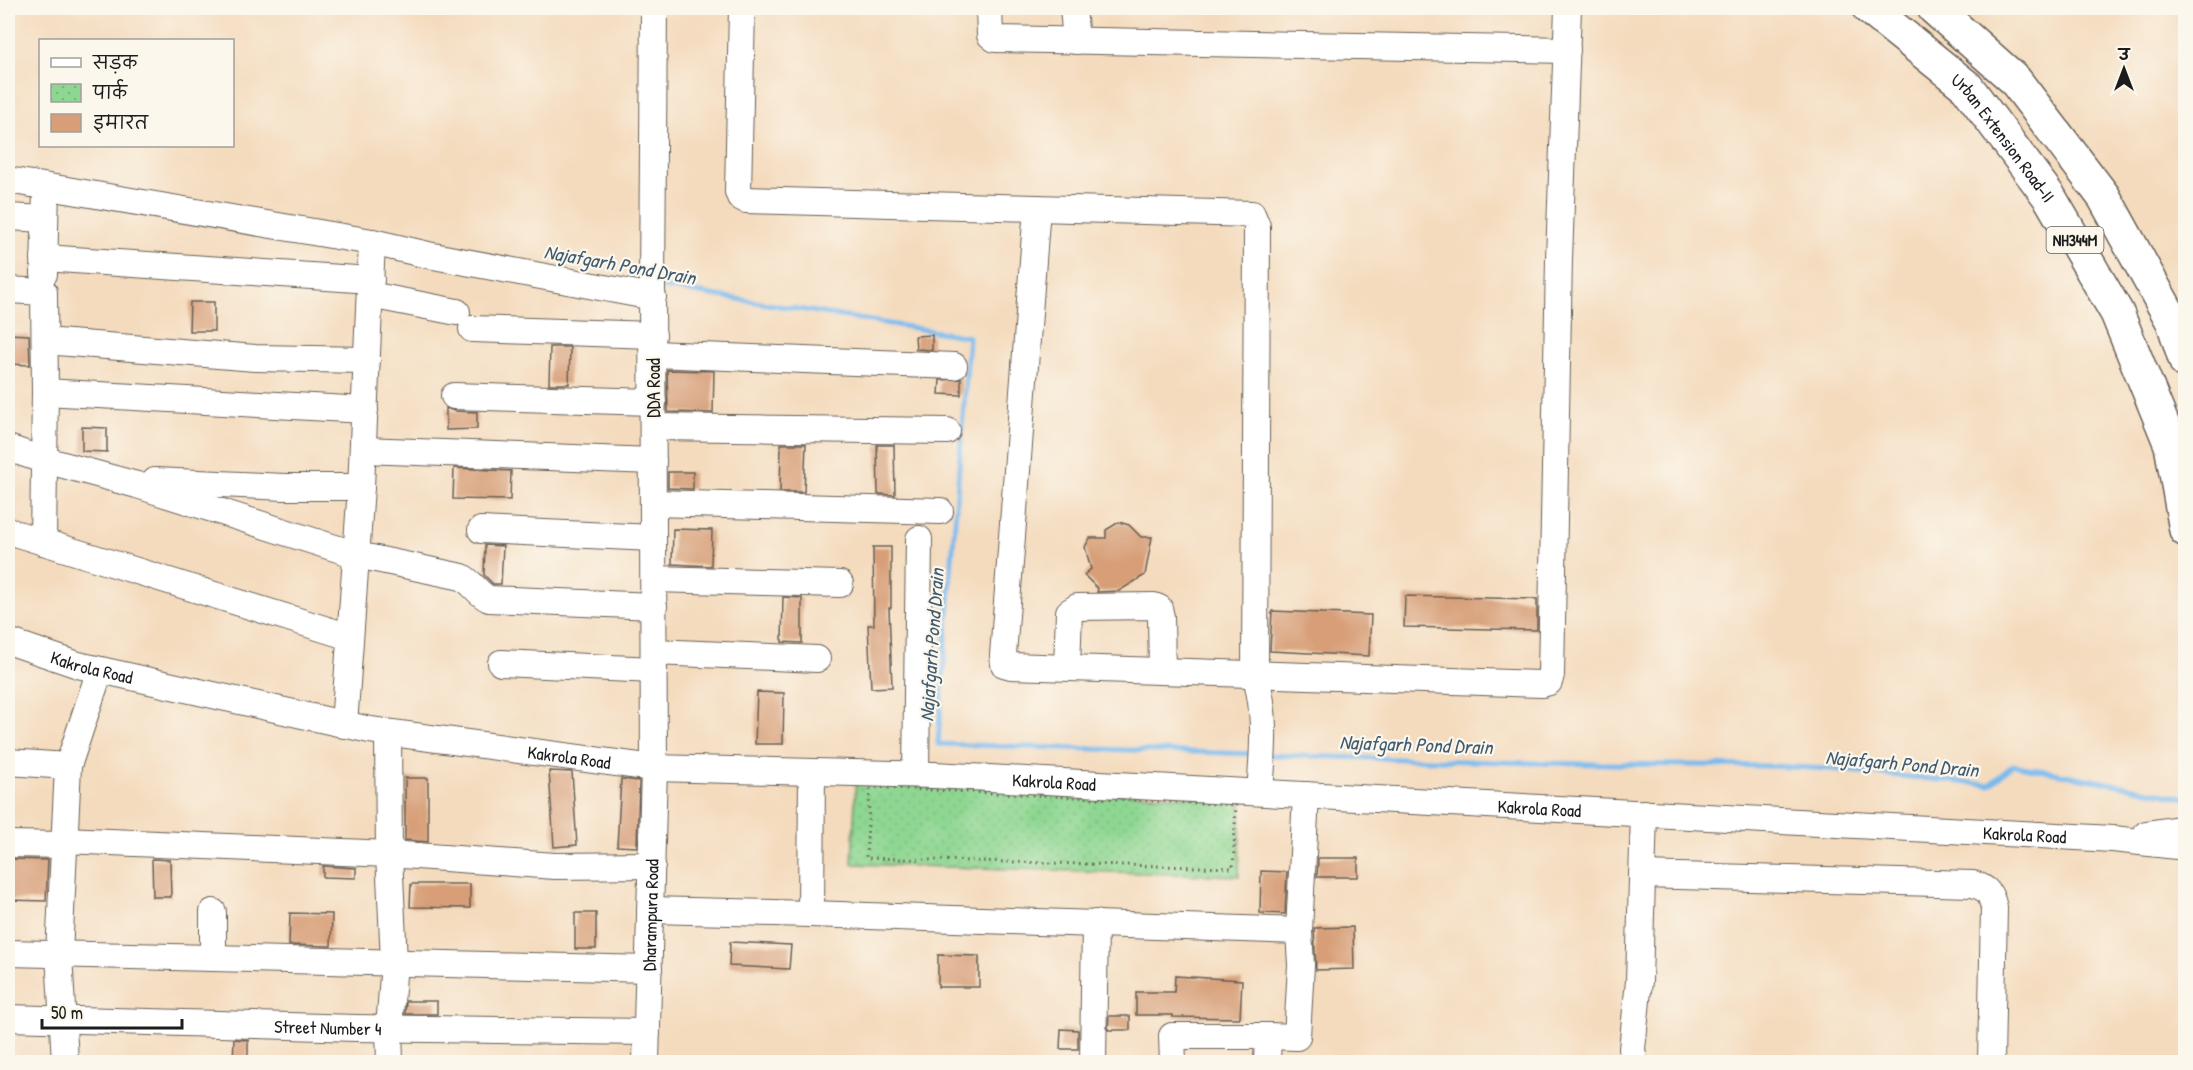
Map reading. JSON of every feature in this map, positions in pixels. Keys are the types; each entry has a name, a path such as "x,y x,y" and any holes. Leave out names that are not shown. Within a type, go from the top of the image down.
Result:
{"highway":[{"name":"Urban Extension Road-II","path":"1869,8 1966,87 2050,198 2117,313 2171,445 2186,530"},
{"name":"NH344M","path":"1934,8 2014,79 2104,197 2173,322 2186,362"}],"street":[{"name":"DDA Road","path":"654,8 652,286 654,768"},
{"path":"742,8 738,192 740,197 746,200 1252,214 1256,221 1255,674 1260,692 1263,744 1260,792"},
{"path":"989,8 990,35 995,39 1567,50"},
{"path":"1073,8 1076,41"},
{"path":"1036,208 1004,664 1542,684 1549,682 1551,675 1559,271 1568,8"},
{"path":"8,180 372,242 428,255 652,286"},
{"path":"43,542 46,188"},
{"path":"8,218 45,219"},
{"path":"344,725 362,487 372,242"},
{"path":"44,258 370,287 465,321 652,344 954,366"},
{"path":"8,290 44,292"},
{"path":"45,341 255,358 367,360"},
{"path":"45,392 365,410"},
{"path":"454,396 653,402"},
{"path":"653,427 947,431"},
{"path":"8,448 113,478 357,555 462,577 470,581 483,596 489,599 654,606"},
{"path":"363,450 653,461"},
{"path":"113,478 285,487 362,487"},
{"path":"652,503 940,512"},
{"path":"481,530 653,538"},
{"path":"8,531 351,637"},
{"path":"916,774 919,539"},
{"path":"654,579 840,584"},
{"path":"1067,668 1071,608 1154,606 1159,608 1161,617 1162,671"},
{"name":"Kakrola Road","path":"8,641 78,665 344,725 388,733 654,768 916,774 2113,839"},
{"path":"501,663 817,659"},
{"path":"65,1062 59,954 68,766 100,670"},
{"path":"388,733 389,854 394,963 389,1029 390,1062"},
{"path":"8,762 68,766"},
{"name":"Dharampura Road","path":"646,1062 654,768"},
{"path":"811,914 812,772"},
{"path":"1173,1062 1172,1036 1297,1037 1301,965 1299,931 1306,795"},
{"path":"1634,1062 1632,1049 1639,981 1644,813"},
{"path":"2113,839 2186,828"},
{"path":"2113,839 2186,848"},
{"path":"8,844 64,842 389,854 555,866 652,865"},
{"path":"1642,875 1972,884 1984,888 1991,895 1994,908 1991,1062"},
{"path":"650,910 1299,931"},
{"path":"213,912 213,958"},
{"path":"1093,1062 1095,923"},
{"path":"8,953 649,969"},
{"name":"Street Number 4","path":"8,1018 389,1029 647,1032"},
{"path":"1267,1062 1268,1036"}],"path":[{"path":"870,787 1236,805 1233,868 866,858 870,787"}],"green space":[{"path":"856,778 1241,800 1239,876 852,864"}],"building":[{"path":"190,302 214,302 214,331 189,331"},
{"path":"8,334 29,335 30,365 8,364"},
{"path":"932,335 932,350 916,349 915,336"},
{"path":"550,347 570,347 569,384 549,384"},
{"path":"667,370 714,371 713,413 668,412"},
{"path":"961,379 961,395 939,394 940,380"},
{"path":"446,408 454,411 477,412 477,429 446,430"},
{"path":"82,427 107,428 107,452 82,451"},
{"path":"781,444 806,444 804,492 780,492"},
{"path":"877,445 894,445 895,495 878,494"},
{"path":"454,468 511,471 510,500 453,499"},
{"path":"668,472 693,472 693,489 668,488"},
{"path":"1119,522 1129,525 1141,537 1152,537 1145,575 1119,591 1097,592 1098,589 1084,575 1091,569 1085,547 1090,538 1106,538 1106,530"},
{"path":"673,529 712,530 711,566 672,564"},
{"path":"485,545 503,546 501,584 493,584 484,575"},
{"path":"873,547 891,547 891,608 889,608 892,687 871,688 868,625 874,625"},
{"path":"1405,596 1537,599 1537,630 1404,627"},
{"path":"783,597 802,598 802,643 782,642"},
{"path":"1272,611 1371,615 1369,656 1270,651"},
{"path":"757,692 784,693 783,744 755,744"},
{"path":"549,771 572,772 577,845 554,847"},
{"path":"405,778 428,778 428,842 405,840"},
{"path":"621,779 639,781 637,847 617,846"},
{"path":"1318,858 1358,858 1358,877 1317,877"},
{"path":"8,859 48,860 46,901 8,900"},
{"path":"152,859 170,860 171,897 153,897"},
{"path":"323,866 356,868 356,878 323,877"},
{"path":"1261,871 1287,872 1285,914 1260,913"},
{"path":"411,884 470,884 470,908 410,907"},
{"path":"290,913 332,914 331,946 289,945"},
{"path":"575,913 596,913 596,949 575,949"},
{"path":"1353,927 1354,969 1316,970 1314,928"},
{"path":"730,942 791,945 789,969 729,966"},
{"path":"938,955 979,956 979,987 938,987"},
{"path":"1175,976 1242,980 1240,1018 1136,1015 1136,992 1174,992"},
{"path":"406,1001 437,1001 437,1014 405,1014"},
{"path":"1109,1016 1130,1016 1130,1030 1108,1030"},
{"path":"1061,1029 1078,1030 1078,1049 1060,1049"},
{"path":"234,1039 248,1040 248,1062 233,1062"}],"waterway":[{"name":"Najafgarh Pond Drain","path":"658,286 969,337 938,744 1256,754"},
{"name":"Najafgarh Pond Drain","path":"1268,755 1535,763 1771,766 1830,769 1990,785 2013,765 2186,798"}]}
